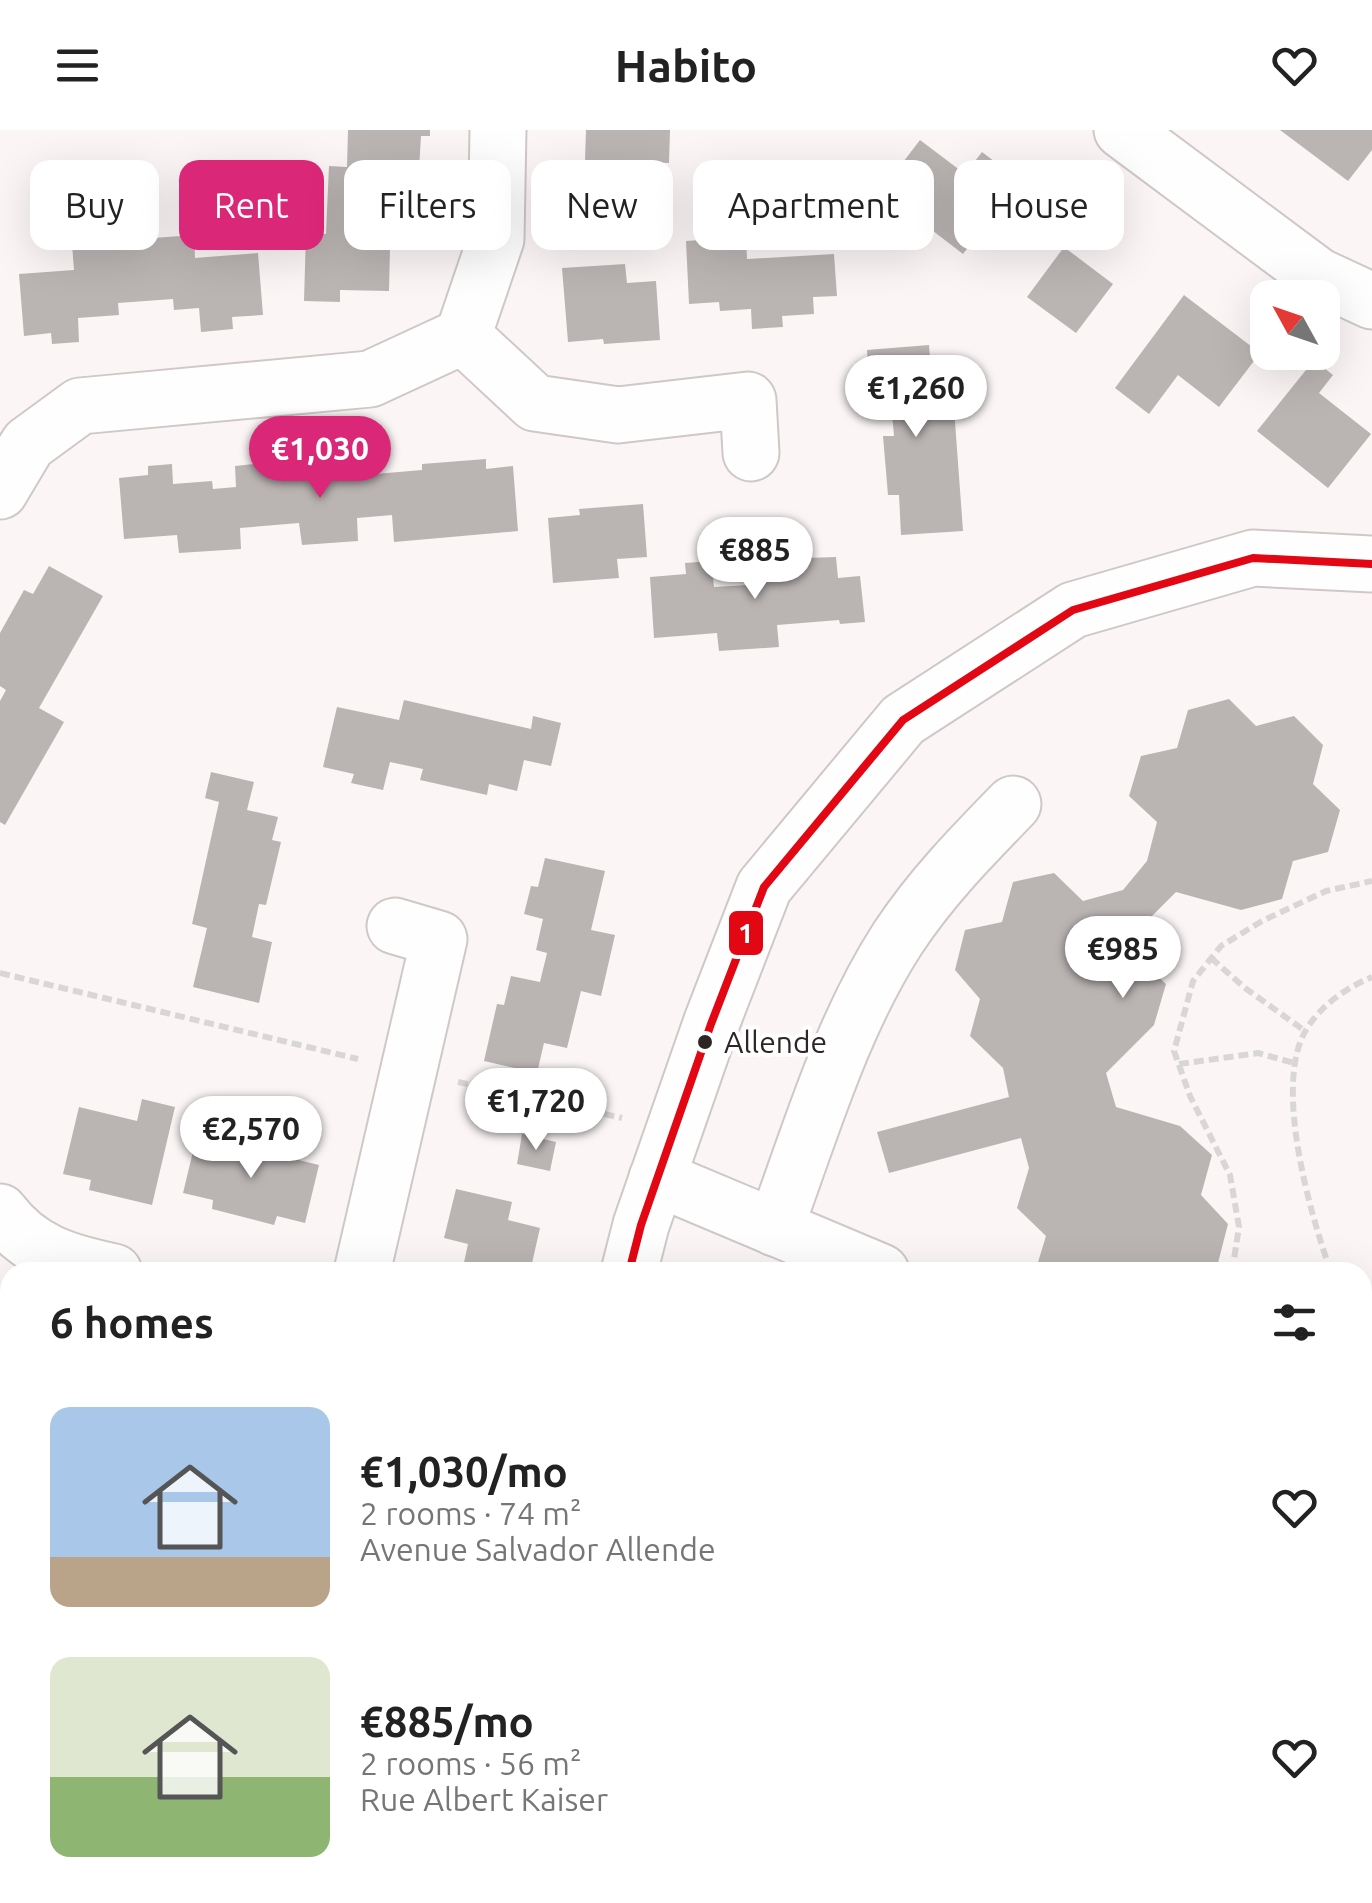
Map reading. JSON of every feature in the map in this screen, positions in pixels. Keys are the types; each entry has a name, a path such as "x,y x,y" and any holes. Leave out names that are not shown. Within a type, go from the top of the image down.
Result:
{"street":[{"path":"0,490 28,444 80,406 370,379 462,336 496,239 498,130"},
{"path":"1122,130 1318,276 1372,301"},
{"path":"462,336 535,403 618,415 748,400 751,453"},
{"path":"631,1262 666,1154 764,887 903,720 1073,610 1253,558 1372,564"},
{"path":"774,1228 856,1014 897,940 947,871 1013,804"},
{"path":"364,1262 439,939 395,926"},
{"path":"666,1154 774,1228 857,1262"},
{"path":"0,1212 18,1236 68,1262"}],"path":[{"path":"1234,1262 1239,1227 1230,1175 1190,1096 1174,1052 1194,981 1221,946 1262,921 1326,891 1372,881"},
{"path":"1212,958 1245,988 1305,1031"},
{"path":"0,973 410,1071 666,1154"},
{"path":"1327,1262 1315,1229 1299,1153 1292,1084 1294,1063 1305,1031 1320,1012 1347,988 1372,977"},
{"path":"1179,1064 1258,1052 1294,1063"}],"building":[{"path":"348,130 430,130 430,136 421,136 420,160 347,160"},
{"path":"586,130 670,130 669,160 585,160"},
{"path":"1280,130 1372,130 1372,150 1348,181"},
{"path":"920,140 954,166 954,247 934,232 934,160 905,160"},
{"path":"982,152 993,160 976,160"},
{"path":"329,166 344,167 344,250 390,250 389,291 340,290 340,302 304,301 306,250 324,250"},
{"path":"179,236 179,250 195,250 195,258 258,253 263,315 232,317 233,329 201,332 199,308 174,310 173,299 118,303 119,315 78,318 79,342 52,344 51,333 24,336 19,274 74,270 72,250 159,250 159,238"},
{"path":"686,241 693,241 693,250 747,250 747,259 834,254 837,296 813,297 814,314 782,316 783,327 752,329 751,309 720,311 719,302 689,304"},
{"path":"1062,250 1068,250 1113,284 1076,333 1027,297"},
{"path":"625,264 627,283 656,281 660,340 568,342 562,268"},
{"path":"1184,295 1250,345 1250,366 1219,407 1178,375 1149,414 1115,388"},
{"path":"929,345 934,410 954,408 963,531 901,535 899,495 888,495 883,436 894,436 892,413 865,414 863,379 869,379 867,350"},
{"path":"1306,370 1327,370 1333,375 1319,393 1371,434 1328,488 1257,431"},
{"path":"339,449 339,457 362,455 364,475 422,470 422,464 486,459 486,469 513,466 518,531 394,542 392,515 357,518 358,541 302,545 299,523 240,528 241,549 179,553 177,535 124,539 119,478 148,475 148,466 172,464 173,484 212,481 213,489 236,487 235,466 264,463 263,455"},
{"path":"643,504 647,557 617,559 619,578 553,583 548,518 580,515 579,509"},
{"path":"806,551 806,558 836,557 838,578 860,576 865,622 777,625 779,647 719,651 717,633 654,638 650,577 686,574 685,563 711,561 714,587 748,585 748,577 774,575 771,554"},
{"path":"49,566 103,596 39,708 64,722 5,825 0,822 0,701 6,690 0,686 0,633 24,590 33,594"},
{"path":"1229,699 1256,726 1294,716 1323,745 1313,784 1340,810 1328,852 1293,861 1282,899 1241,910 1176,892 1149,919 1138,958 1166,984 1154,1025 1106,1073 1116,1107 1180,1126 1212,1155 1201,1195 1228,1224 1218,1262 1038,1262 1046,1236 1017,1208 1029,1168 1021,1138 889,1173 877,1132 1009,1097 1003,1068 970,1036 980,999 955,970 965,930 1002,922 1013,882 1054,873 1083,901 1123,890 1147,861 1157,822 1129,796 1141,756 1177,748 1188,710"},
{"path":"404,700 531,729 533,716 561,723 551,766 524,760 517,791 489,784 487,795 420,780 423,769 390,762 383,790 351,783 354,774 323,767 337,707 399,720"},
{"path":"211,772 254,782 247,810 278,817 272,840 281,842 266,905 259,904 252,937 272,942 259,1003 193,987 207,928 192,924 219,802 205,798"},
{"path":"545,858 605,871 591,930 615,935 601,996 581,991 567,1048 544,1043 537,1073 484,1061 497,1004 504,1005 511,976 540,982 547,953 536,950 543,919 524,914 531,886 538,887"},
{"path":"142,1099 175,1107 152,1205 89,1190 91,1180 63,1174 79,1107 137,1121"},
{"path":"522,1134 556,1142 550,1171 517,1164"},
{"path":"197,1135 319,1165 305,1223 277,1216 274,1225 212,1209 213,1200 183,1193"},
{"path":"456,1189 512,1202 508,1220 540,1228 532,1262 464,1262 468,1244 444,1238"}],"transit line":[{"name":"1","path":"632,1262 711,1024 764,887 903,720 1073,610 1253,558 1372,564"}],"place":[{"name":"Allende","path":"705,1042"}]}
